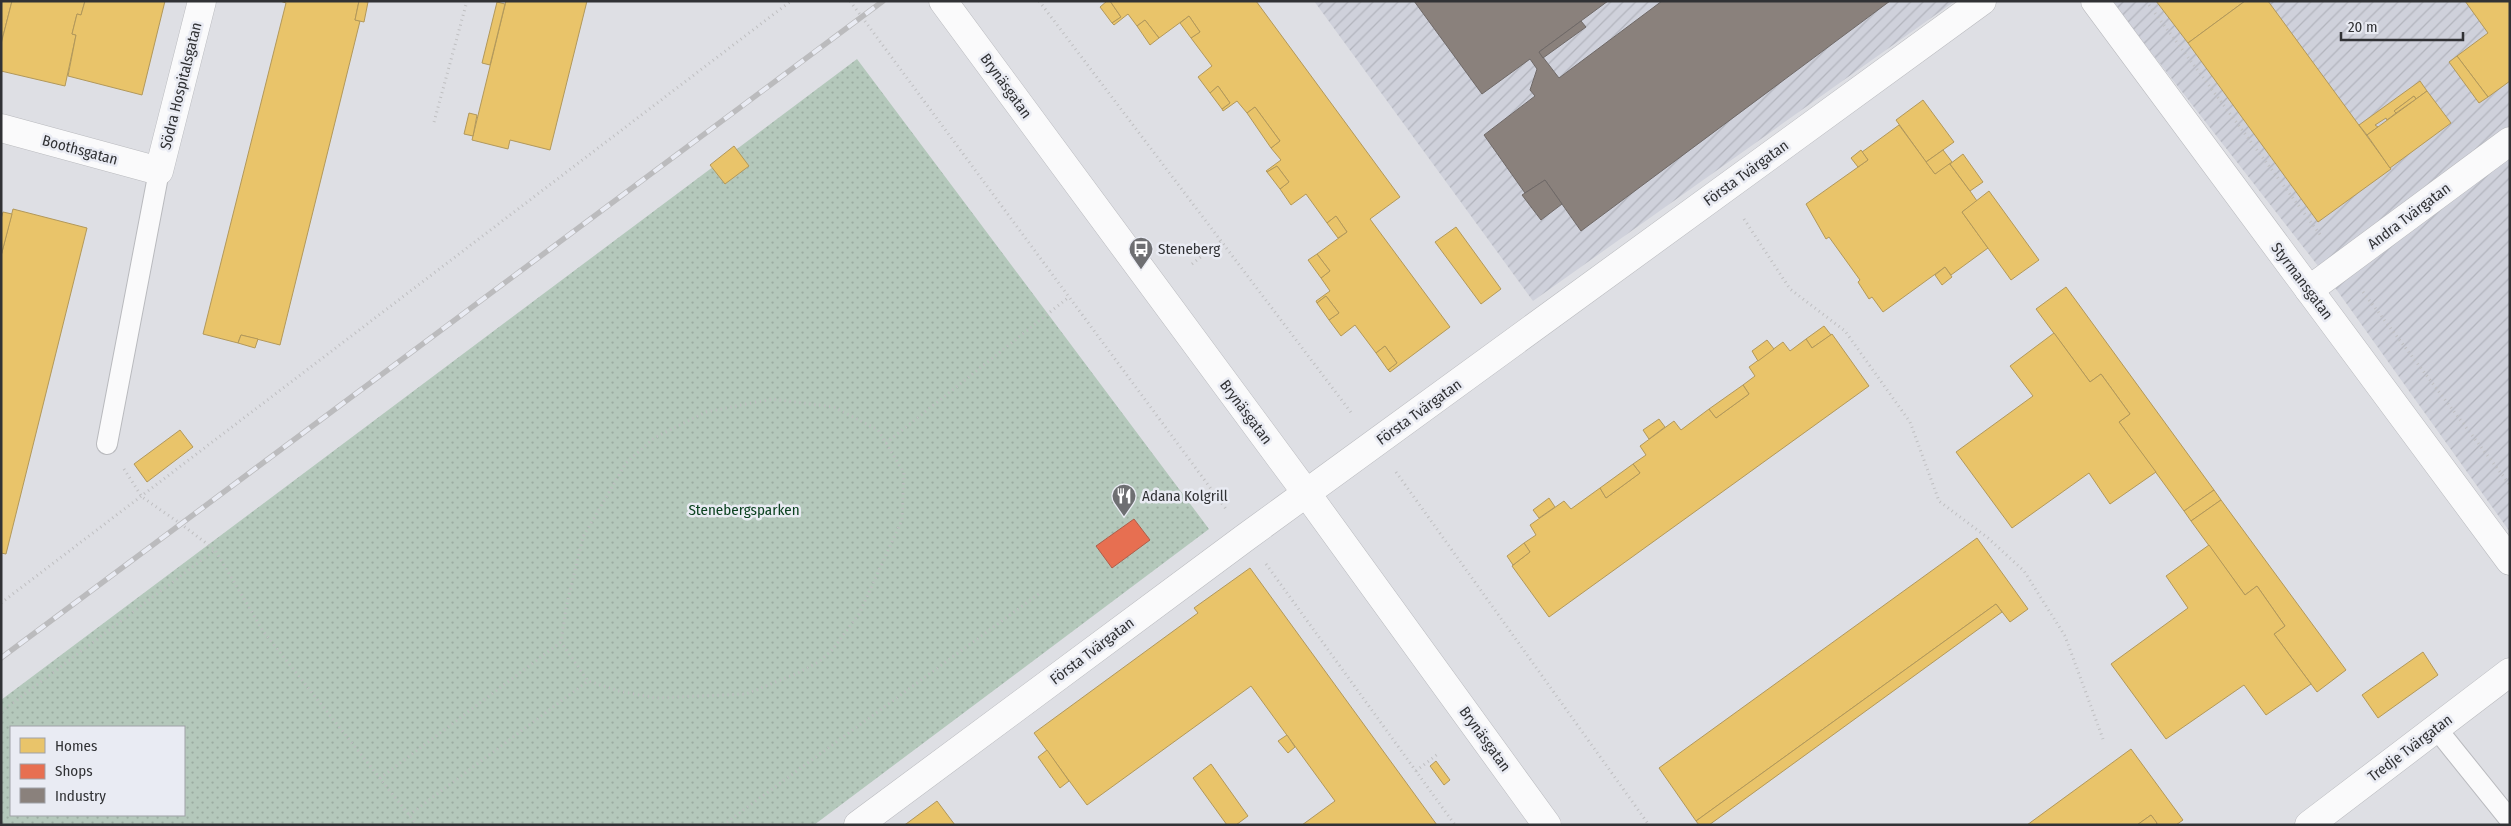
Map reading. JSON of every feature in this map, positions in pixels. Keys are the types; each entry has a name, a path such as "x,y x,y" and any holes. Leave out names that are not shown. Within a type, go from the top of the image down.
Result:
{"street":[{"name":"Södra Hospitalsgatan","path":"159,171 202,1"},
{"name":"Brynäsgatan","path":"943,1 1307,494 1547,825"},
{"name":"Första Tvärgatan","path":"858,825 1246,537 1982,1"},
{"name":"Styrmansgatan","path":"2095,1 2510,561"},
{"name":"Boothsgatan","path":"1,128 159,171"},
{"name":"Andra Tvärgatan","path":"2309,290 2510,141"},
{"name":"Tredje Tvärgatan","path":"2309,825 2510,672"}],"lane":[{"path":"107,444 159,171"},
{"path":"2436,728 2510,820"}],"path":[{"path":"434,122 467,1"},
{"path":"1,603 791,1"},
{"path":"850,1 1246,537 1455,825"},
{"path":"1040,1 1375,443 1649,825"},
{"path":"1724,189 1790,289 1845,331 1910,422 1939,501 1988,538 2024,571 2065,636 2103,739"},
{"path":"1192,264 1221,242"},
{"path":"886,443 1069,297"},
{"path":"772,399 834,407 878,430 904,473 902,520 859,614 834,649 820,661 798,674 746,694 655,698 618,691 588,682 561,642 566,608 583,537 626,463 654,438 706,412 772,399"},
{"path":"107,444 142,497 182,524 215,550 263,631 417,825"},
{"path":"1,712 215,550"},
{"path":"723,825 1040,593"},
{"path":"380,778 561,642"},
{"path":"409,815 588,682"},
{"path":"1416,771 1439,752"}],"shaded area":[{"path":"1314,1 1955,1 1533,301"},
{"path":"2111,1 2510,1 2510,532 2336,289"}],"green space":[{"name":"Stenebergsparken","path":"857,59 1209,529 814,825 1,825 1,700"}],"building: Homes":[{"path":"1,1 12,1 1,44"},
{"path":"12,1 85,1 81,15 77,14 72,34 76,35 65,86 1,71 1,44"},
{"path":"85,1 165,1 142,95 68,76 76,35 72,34 77,14 81,15"},
{"path":"280,1 359,1 355,20 360,21 280,345 241,335 238,343 203,334 286,3"},
{"path":"359,1 368,2 364,22 355,20"},
{"path":"506,1 587,1 550,150 510,140 508,149 472,140"},
{"path":"1107,1 1110,1 1121,17 1112,23 1100,7"},
{"path":"1110,1 1256,1 1400,197 1370,219 1450,327 1390,372 1388,370 1397,363 1385,346 1376,353 1355,325 1341,336 1329,320 1339,313 1326,296 1317,303 1316,301 1330,291 1321,278 1330,271 1317,254 1347,232 1336,216 1327,223 1306,194 1291,205 1280,189 1289,182 1277,166 1266,171 1281,160 1271,148 1280,141 1255,107 1247,113 1237,101 1223,111 1222,109 1230,103 1218,86 1210,93 1198,77 1212,66 1191,38 1200,32 1189,16 1159,38 1145,20 1137,26 1128,14 1114,25 1112,23 1121,17"},
{"path":"2156,1 2245,1 2188,43"},
{"path":"2245,1 2268,1 2391,169 2318,222 2188,43"},
{"path":"2465,1 2510,1 2510,81 2488,97 2457,56 2488,33"},
{"path":"497,2 505,4 490,65 482,63"},
{"path":"1189,16 1200,32 1191,38 1180,23"},
{"path":"1145,20 1159,38 1150,45 1137,26"},
{"path":"2457,56 2488,97 2479,103 2449,62"},
{"path":"2420,81 2427,91 2416,99 2414,96 2394,111 2396,113 2387,120 2386,118 2375,125 2378,127 2367,135 2359,125"},
{"path":"1218,86 1230,103 1222,109 1210,93"},
{"path":"2427,91 2451,123 2390,168 2367,135"},
{"path":"2414,96 2416,99 2396,113 2394,111"},
{"path":"1923,100 1954,142 1926,162 1896,120"},
{"path":"1255,107 1280,141 1271,148 1247,113"},
{"path":"469,113 477,115 473,136 464,134"},
{"path":"1899,125 1935,174 1949,163 1970,191 1977,201 1962,212 1988,248 1951,275 1945,267 1883,312 1872,297 1869,299 1858,282 1860,280 1829,237 1826,239 1806,204 1868,160 1862,152"},
{"path":"734,146 749,166 725,184 710,165"},
{"path":"1861,150 1868,160 1858,167 1851,158"},
{"path":"1943,150 1952,162 1935,174 1926,162"},
{"path":"1963,154 1983,182 1970,191 1950,164"},
{"path":"1277,166 1289,182 1280,189 1267,172"},
{"path":"1989,191 2039,260 2011,280 1962,212"},
{"path":"13,209 87,228 6,554 1,553 1,256"},
{"path":"3,212 12,214 1,256 1,219"},
{"path":"1336,216 1347,232 1338,238 1327,223"},
{"path":"1456,227 1501,289 1481,304 1435,242"},
{"path":"1317,254 1330,271 1321,278 1308,260"},
{"path":"1945,267 1952,277 1942,285 1935,275"},
{"path":"2066,287 2214,490 2184,511 2119,422 2130,414 2101,374 2090,382 2036,309"},
{"path":"1326,296 1339,313 1329,320 1317,303"},
{"path":"1824,326 1831,335 1812,348 1806,339"},
{"path":"2054,333 2090,382 2101,374 2130,414 2119,422 2156,472 2110,504 2089,473 2012,528 1956,452 2033,396 2010,366"},
{"path":"1832,334 1869,386 1549,617 1512,566 1530,552 1524,543 1536,535 1530,525 1564,501 1571,509 1600,488 1606,498 1640,473 1633,464 1646,455 1640,446 1674,421 1681,430 1709,409 1716,418 1749,394 1743,385 1755,376 1749,367 1783,342 1790,351 1806,339 1812,348"},
{"path":"241,335 258,339 255,348 238,343"},
{"path":"1767,340 1774,349 1758,361 1752,351"},
{"path":"1385,346 1397,363 1388,370 1376,353"},
{"path":"1743,385 1749,394 1716,418 1709,409"},
{"path":"1659,419 1665,427 1649,439 1643,430"},
{"path":"180,430 193,447 147,482 134,464"},
{"path":"1633,464 1640,473 1606,498 1600,488"},
{"path":"2214,490 2221,500 2191,521 2184,511"},
{"path":"1549,498 1555,507 1539,518 1533,510"},
{"path":"2221,500 2346,670 2317,692 2274,634 2285,626 2257,586 2245,595 2191,521"},
{"path":"1977,538 2028,609 2010,622 1996,604 1696,821 1659,768"},
{"path":"1524,543 1530,552 1513,565 1507,556"},
{"path":"2209,545 2245,595 2257,586 2285,626 2274,634 2311,684 2266,715 2244,685 2166,739 2111,664 2188,608 2166,576"},
{"path":"1250,568 1437,825 1302,825 1335,801 1251,686 1087,805 1034,733 1198,613 1194,608"},
{"path":"1996,604 2002,612 1709,825 1699,825 1696,821"},
{"path":"2423,652 2438,675 2378,718 2362,695"},
{"path":"1287,735 1295,747 1288,753 1278,741"},
{"path":"2131,749 2183,820 2176,825 2158,825 2151,815 2137,825 2027,825"},
{"path":"1047,750 1069,781 1060,788 1038,757"},
{"path":"1436,761 1450,780 1444,785 1430,766"},
{"path":"1211,764 1248,816 1236,825 1227,825 1193,778"},
{"path":"937,801 955,825 904,825 906,824"},
{"path":"2151,815 2157,823 2155,825 2137,825"}],"building: Shops":[{"path":"1134,519 1150,540 1112,568 1096,546"}],"building: Industry":[{"path":"1414,1 1608,1 1539,52 1559,78 1662,1 1890,1 1581,231 1545,180 1525,193 1484,135 1535,96 1530,90 1537,69 1530,59 1482,94"},
{"path":"1581,21 1586,27 1543,58 1539,52"},
{"path":"1545,180 1562,204 1541,220 1522,195"}],"railway":[{"path":"1,658 883,1"}],"place":[{"name":"Steneberg","path":"1141,270"},
{"name":"Adana Kolgrill","path":"1124,517"}]}
